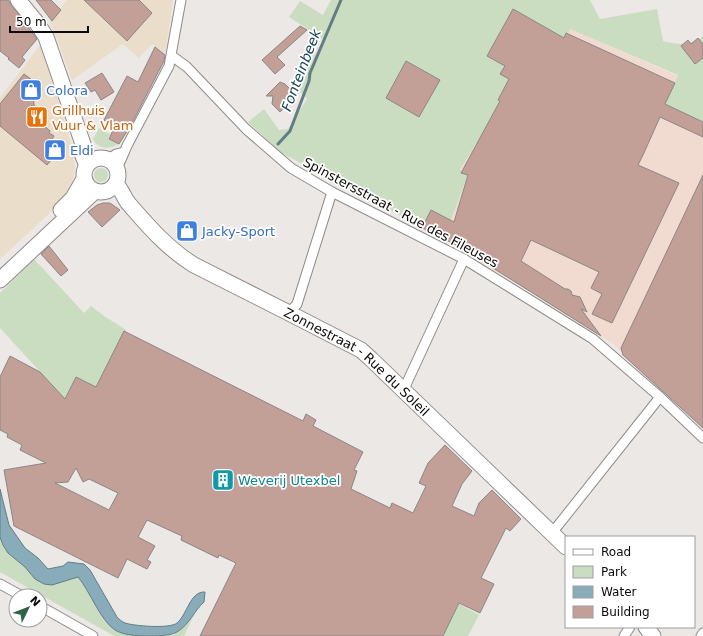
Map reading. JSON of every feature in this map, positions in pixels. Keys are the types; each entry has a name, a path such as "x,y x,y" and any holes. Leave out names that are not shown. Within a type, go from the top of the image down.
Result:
{"main road":[{"path":"18,0 37,22 46,36 84,147 83,156 101,175"},
{"path":"0,269 68,204 78,191 101,175"},
{"path":"0,280 101,175"},
{"name":"Zonnestraat - Rue du Soleil","path":"101,175 115,198 128,203 167,246 182,258 360,350 404,389 565,546"},
{"path":"647,628 653,636"}],"street":[{"path":"101,175 122,161 124,152 169,66 181,0"},
{"name":"Spinstersstraat - Rue des Fileuses","path":"172,56 187,67 246,129 291,168 332,192 464,259 593,339 660,397 703,438"},
{"path":"289,312 297,304 332,192"},
{"path":"404,389 464,259"},
{"path":"552,533 660,397"},
{"path":"48,611 93,636"}],"shaded area":[{"path":"67,0 173,0 165,54 152,44 139,58 123,44 72,80 50,23"},
{"path":"570,29 678,76 665,104 703,122 703,429 612,343 444,239 468,174 460,171 501,102 530,115"},
{"path":"41,44 73,150 75,169 73,183 67,197 0,259 0,98"}],"green space":[{"path":"331,0 590,0 600,19 657,9 663,41 684,44 694,42 703,36 703,122 665,104 678,75 570,29 530,115 501,103 460,170 468,174 444,239 280,152 248,122 264,109 279,130 288,129 307,99 294,86 324,40 289,17 300,1 323,15"},
{"path":"99,128 110,134 108,139 118,144 108,148 97,145 93,139"},
{"path":"98,168 104,168 108,172 108,178 104,182 98,182 94,178 94,172"},
{"path":"34,259 84,313 91,306 126,330 96,387 76,377 65,399 0,328 0,293"},
{"path":"0,537 7,551 44,584 70,580 78,577 102,615 113,628 122,633 144,636 114,636 48,599 48,588 28,588 0,572"},
{"path":"459,604 479,615 468,636 443,636"},
{"path":"198,607 184,636 162,636 174,634"}],"water":[{"path":"0,489 9,525 25,548 38,558 48,569 63,566 68,562 84,564 90,570 117,617 123,622 144,626 173,625 177,623 196,595 205,592 204,602 185,626 177,632 159,636 139,636 118,632 100,613 78,577 52,585 44,584 35,579 25,567 8,553 0,537"}],"building":[{"path":"0,0 8,0 37,39 22,57 25,60 19,68 0,51"},
{"path":"36,0 51,0 61,10 52,21"},
{"path":"84,0 139,0 152,13 127,41"},
{"path":"513,9 564,38 566,33 675,83 665,104 703,122 703,137 660,117 638,165 679,183 612,323 592,314 602,294 591,288 599,272 531,240 521,261 565,289 571,291 572,295 580,297 587,312 581,309 601,336 458,246 422,228 431,210 454,222 468,175 461,173 500,101 498,100 509,79 500,74 505,66 487,56"},
{"path":"300,26 307,30 277,57 285,65 275,74 262,60"},
{"path":"698,38 703,44 703,58 695,64 681,46 688,40 691,44"},
{"path":"155,47 165,55 164,61 131,125 119,144 109,139 115,126 104,120 127,76 138,82"},
{"path":"406,61 440,80 419,117 386,98"},
{"path":"102,73 114,92 101,100 95,90 91,92 85,83"},
{"path":"24,74 39,85 33,93 34,105 42,112 40,113 45,118 41,123 50,131 49,133 54,136 50,142 59,150 47,165 0,126 0,104"},
{"path":"280,82 285,84 296,97 280,112 272,104 273,96 266,96"},
{"path":"703,175 703,428 623,355 621,348"},
{"path":"110,203 120,210 102,227 88,212 97,205"},
{"path":"49,246 68,270 61,276 41,254"},
{"name":"Weverij Utexbel","path":"124,331 303,421 306,414 316,420 313,426 363,452 354,470 357,471 351,489 390,508 392,503 413,513 426,486 419,483 428,463 445,445 472,471 462,484 452,506 474,516 479,503 492,490 521,519 510,531 506,528 481,578 494,584 480,613 459,603 443,636 200,636 236,563 219,555 218,558 181,540 182,536 147,520 138,537 155,546 147,560 151,562 147,569 127,559 118,578 14,526 4,470 46,463 20,450 22,445 7,437 8,434 0,430 0,377 10,356 40,372 65,399 76,377 96,387","holes":["76,468 83,482 89,479 118,493 109,510 55,483 68,482"]}],"waterway":[{"name":"Fonteinbeek","path":"278,144 290,131 309,81 310,73 341,0"}],"place":[{"name":"Colora","path":"31,90"},
{"name":"Grillhuis Vuur & Vlam","path":"37,117"},
{"name":"Eldi","path":"55,150"},
{"name":"Jacky-Sport","path":"187,231"},
{"name":"Weverij Utexbel","path":"223,480"}]}
